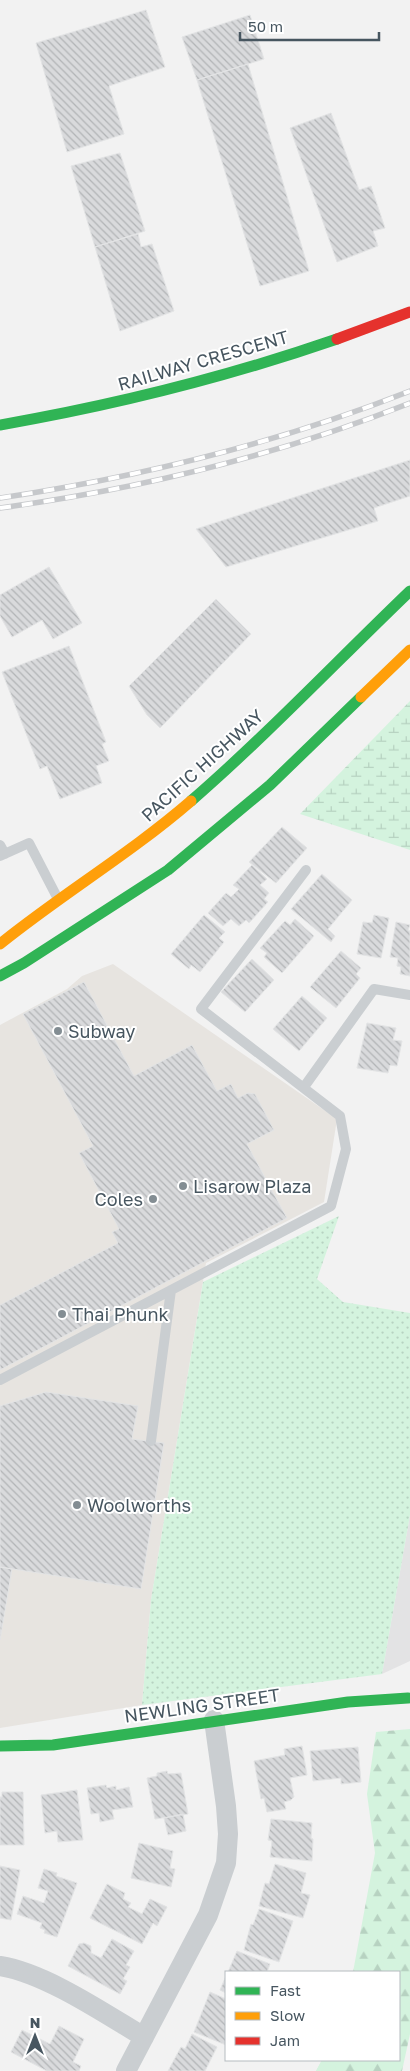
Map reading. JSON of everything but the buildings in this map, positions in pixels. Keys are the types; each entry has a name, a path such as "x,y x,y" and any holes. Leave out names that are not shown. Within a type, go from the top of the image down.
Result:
{"main road":[{"name":"RAILWAY CRESCENT","path":"0,425 87,410 159,393 277,359 410,312"},
{"name":"PACIFIC HIGHWAY","path":"0,944 35,916 159,829 244,755 410,591"},
{"path":"0,976 24,963 168,870 270,785 410,650"},
{"path":"0,932 35,916"},
{"name":"NEWLING STREET","path":"0,1746 53,1744 348,1702 408,1698"}],"street":[{"path":"126,2071 208,1915 226,1863 228,1834 226,1806 214,1720"},
{"path":"0,1966 12,1968 44,1980 144,2037"}],"lane":[{"path":"2,852 29,843 58,900"},
{"path":"0,1380 331,1206 346,1149 340,1116 201,1009 306,870"},
{"path":"304,1087 374,989 410,995"},
{"path":"151,1441 171,1290"}],"shaded area":[{"path":"113,964 337,1119 324,1202 206,1263 151,1600 142,1705 0,1728 0,1025 67,989 82,976"},
{"path":"410,1515 410,1661 382,1674"}],"green space":[{"path":"410,701 410,850 300,814"},
{"path":"339,1216 317,1279 343,1302 410,1313 410,1515 382,1674 142,1705 151,1600 203,1282"},
{"path":"410,1729 410,2034 402,2071 316,2071 321,2061 400,2061 400,1971 353,1971 375,1853 367,1794 376,1732"},
{"path":"321,2061 337,2061 335,2071 316,2071"}],"railway":[{"path":"0,498 105,480 208,456 310,427 410,391"},
{"path":"0,508 105,491 208,468 310,439 410,403"}],"traffic: fast":[{"path":"0,425 170,389 254,366 337,339"},
{"path":"191,801 274,724 410,591"},
{"path":"0,976 24,963 168,870 270,785 361,697"},
{"path":"0,1746 53,1745 348,1702 408,1698"}],"traffic: slow":[{"path":"361,697 410,650"},
{"path":"0,944 145,838 191,801"}],"traffic: jam":[{"path":"337,339 410,312"}],"place":[{"name":"Subway","path":"58,1031"},
{"name":"Lisarow Plaza","path":"183,1186"},
{"name":"Coles","path":"153,1199"},
{"name":"Thai Phunk","path":"62,1314"},
{"name":"Woolworths","path":"77,1505"}]}
